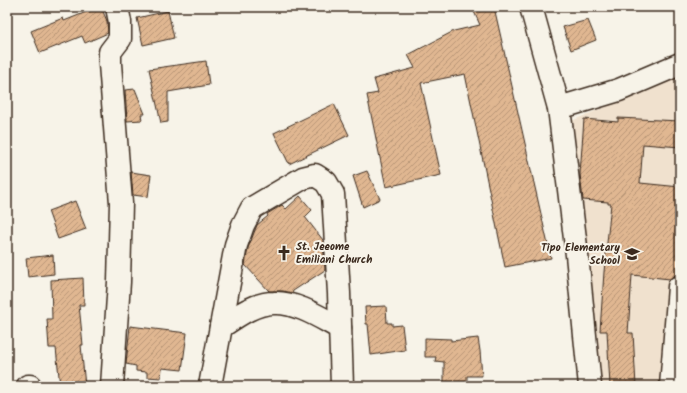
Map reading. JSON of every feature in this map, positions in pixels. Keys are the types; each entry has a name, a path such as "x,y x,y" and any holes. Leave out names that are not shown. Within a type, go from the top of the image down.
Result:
{"street":[{"path":"112,386 119,282 121,203 110,64 110,52 120,39 120,22 117,7"},
{"path":"531,7 559,108 577,255 590,386"},
{"path":"559,108 619,90 680,64"},
{"path":"210,386 236,245 243,225 252,208 303,178 315,175 326,182 333,194 342,386"},
{"path":"670,386 679,287"},
{"path":"221,327 237,316 259,305 274,303 293,306 340,328"}],"shaded area":[{"name":"Tipo Elementary School","path":"680,76 680,386 599,386 569,122"}],"building":[{"path":"101,7 107,21 108,33 85,43 82,36 40,53 31,31 63,18 64,21"},
{"path":"472,7 494,7 551,258 505,267 465,74 421,83 441,175 386,187 367,95 378,93 374,79 415,68 408,55 454,31 480,25"},
{"path":"168,11 174,38 143,45 137,18"},
{"path":"588,20 596,40 571,50 563,27"},
{"path":"206,61 209,85 168,92 168,122 161,123 149,69"},
{"path":"135,89 145,114 141,114 142,120 127,121 125,90"},
{"path":"334,104 349,135 289,164 274,133"},
{"path":"618,118 680,121 680,147 643,144 640,183 680,187 680,275 674,276 670,279 632,275 628,333 633,333 636,386 610,386 607,331 600,331 611,204 608,204 608,202 583,200 580,174 584,119 618,122"},
{"path":"367,171 380,199 363,207 353,176"},
{"path":"131,172 151,175 148,197 133,195"},
{"name":"St. Jeeome Emiliani Church","path":"300,196 312,210 305,217 323,240 325,270 292,293 283,291 269,291 245,265 248,248 257,225 268,216 267,214 282,205 286,209"},
{"path":"75,201 86,229 58,239 48,211"},
{"path":"53,255 54,274 28,277 26,258"},
{"path":"83,278 84,305 79,305 85,386 60,386 56,348 49,348 47,319 52,319 51,280"},
{"path":"386,306 387,323 392,323 392,326 402,325 405,350 371,355 365,307"},
{"path":"130,326 187,333 182,370 162,368 161,378 147,377 147,372 136,371 136,366 126,364"},
{"path":"425,338 451,339 451,341 478,338 482,376 467,376 467,386 444,386 444,362 435,361 436,357 425,357"}],"place":[{"name":"St. Jeeome Emiliani Church","path":"284,253"},
{"name":"Tipo Elementary School","path":"632,254"}]}
